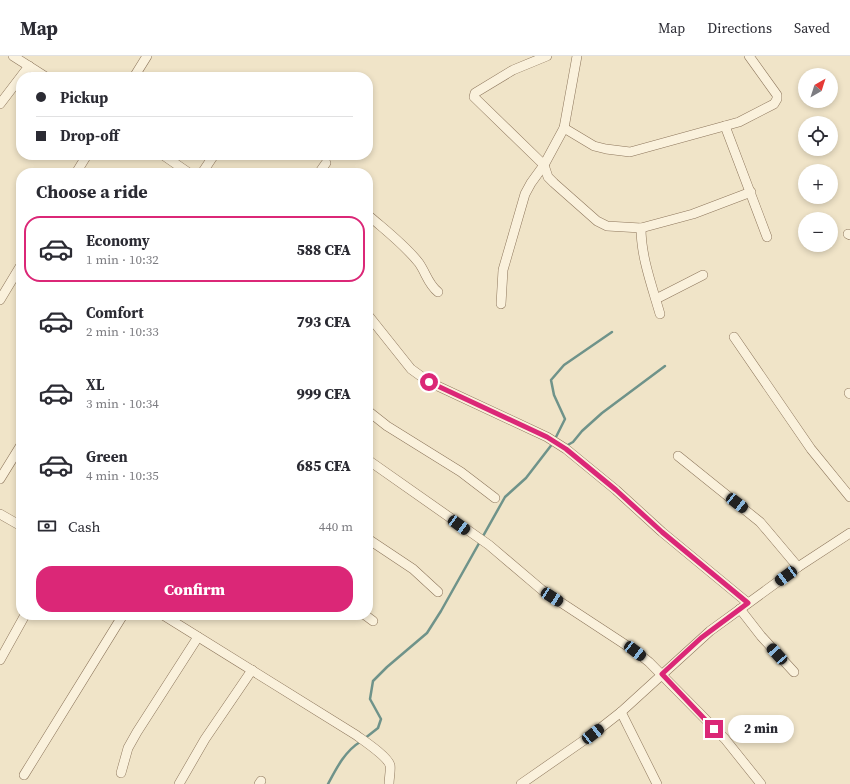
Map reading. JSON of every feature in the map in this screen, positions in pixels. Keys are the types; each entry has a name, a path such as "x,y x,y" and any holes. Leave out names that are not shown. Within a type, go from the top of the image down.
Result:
{"street":[{"path":"137,72 146,56"},
{"path":"547,56 513,70 475,93 474,97 544,165 548,177 597,221 607,226 641,228 694,214 751,192"},
{"path":"501,304 503,270 525,194 544,165 564,128 577,56"},
{"path":"564,128 594,146 630,152 739,122 774,104 777,99 777,95 749,56"},
{"path":"18,57 38,72"},
{"path":"24,72 29,66"},
{"path":"0,104 16,83"},
{"path":"725,126 767,237"},
{"path":"170,160 182,168"},
{"path":"322,168 326,163"},
{"path":"373,219 412,256 419,264 429,284 438,292"},
{"path":"641,228 641,238 647,268 660,314"},
{"path":"0,300 16,273"},
{"path":"656,299 703,275"},
{"path":"373,322 418,375 429,382 547,437 566,449 616,490 662,532 748,603"},
{"path":"734,337 811,449 850,497"},
{"path":"373,415 387,426 461,472 494,498"},
{"path":"0,479 16,452"},
{"path":"678,456 760,522 798,567"},
{"path":"373,464 489,545 542,590 635,651 662,674 725,740 761,784"},
{"path":"0,514 16,523"},
{"path":"521,784 593,734 621,712 701,638 798,567 850,533"},
{"path":"373,542 413,569 438,592"},
{"path":"740,609 761,636 794,672"},
{"path":"0,660 22,620"},
{"path":"24,775 120,620"},
{"path":"172,620 372,746 390,766 389,784"},
{"path":"121,772 128,748 137,732 198,637"},
{"path":"179,784 205,739 252,670"},
{"path":"621,712 657,784"}],"waterway":[{"path":"555,439 565,419 554,395 551,380 564,365 612,332"},
{"path":"566,446 573,442 582,431 602,413 665,366"},
{"path":"364,739 378,728 381,719 370,699 373,681 427,633 505,497 526,478 553,443"},
{"path":"328,784 345,755 360,742"}],"route":[{"path":"429,382 547,437 566,449 616,490 662,532 748,603 701,638 662,674 714,729"}]}
